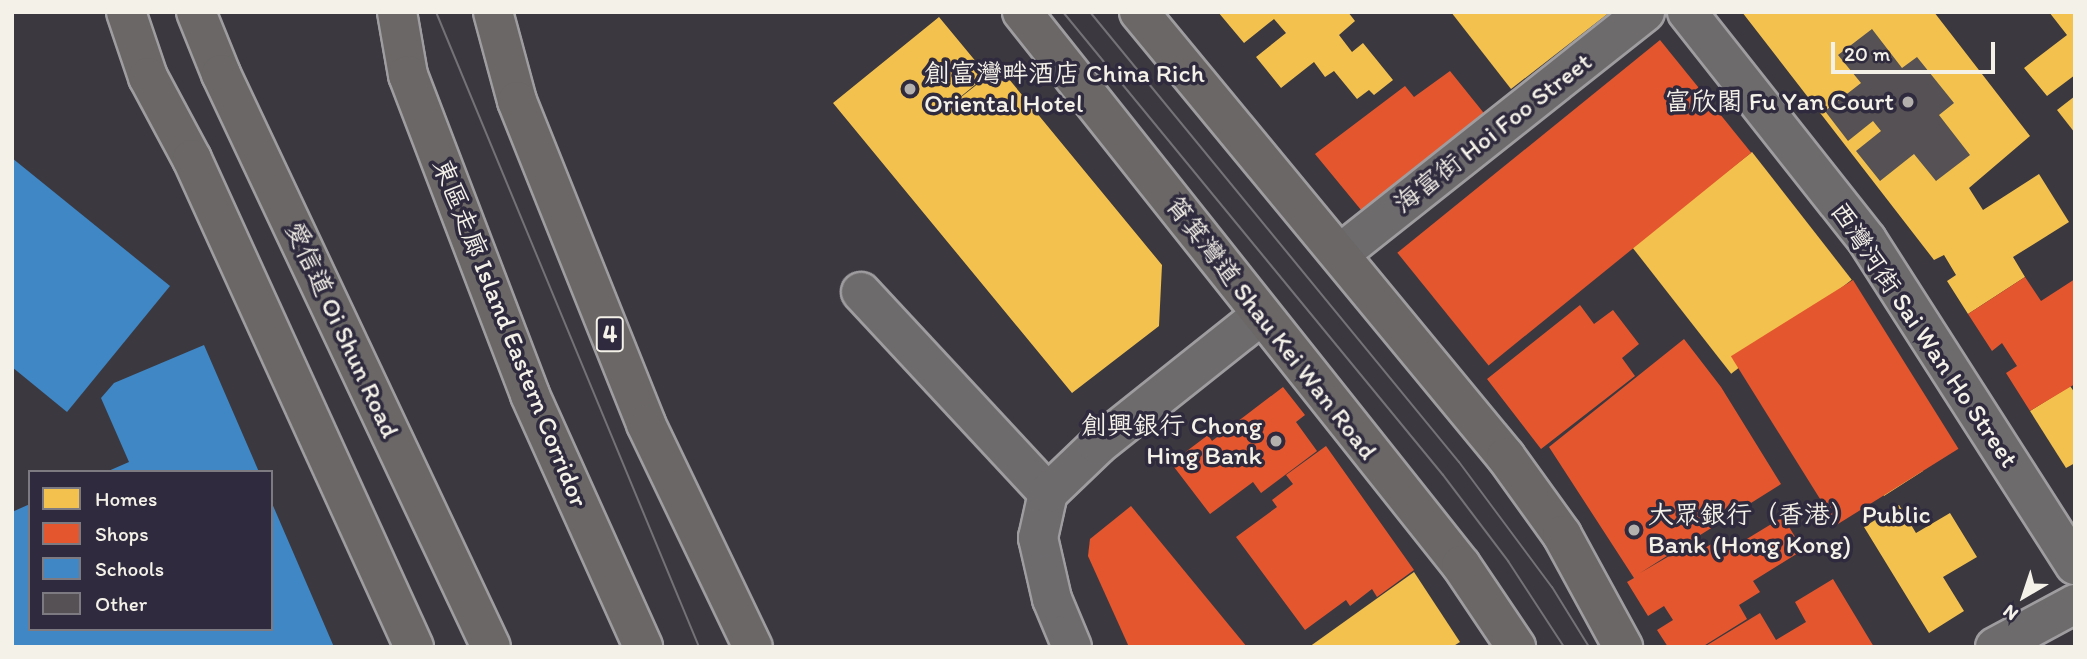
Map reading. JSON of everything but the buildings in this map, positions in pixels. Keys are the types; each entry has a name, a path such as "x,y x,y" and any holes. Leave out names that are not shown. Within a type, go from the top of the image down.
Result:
{"main road":[{"path":"126,12 148,77 191,159 414,647"},
{"name":"愛信道 Oi Shun Road","path":"196,12 226,87 491,647"},
{"path":"380,12 408,75"},
{"name":"東區走廊 Island Eastern Corridor","path":"397,12 408,75 530,395 643,647"},
{"name":"4","path":"493,12 517,102 646,424 753,647"},
{"name":"筲箕灣道 Shau Kei Wan Road","path":"1022,12 1260,316 1461,565 1516,647"},
{"path":"1139,12 1341,253 1546,513 1623,647"}],"street":[{"name":"海富街 Hoi Foo Street","path":"1341,253 1645,12"},
{"name":"西灣河街 Sai Wan Ho Street","path":"1687,12 1867,240 2075,565"},
{"path":"861,292 1048,493"},
{"path":"1072,647 1052,600 1038,538 1048,493 1098,445 1260,316"},
{"path":"1995,647 2075,604"}],"tram line":[{"path":"436,12 699,647"},
{"path":"1063,12 1443,475 1508,561 1564,647"},
{"path":"1090,12 1459,462 1552,587 1589,647"}],"place":[{"name":"創富灣畔酒店 China Rich Oriental Hotel","path":"910,89"},
{"name":"富欣閣 Fu Yan Court","path":"1908,102"},
{"name":"創興銀行 Chong Hing Bank","path":"1276,441"},
{"name":"大眾銀行（香港） Public Bank (Hong Kong)","path":"1634,530"}]}
